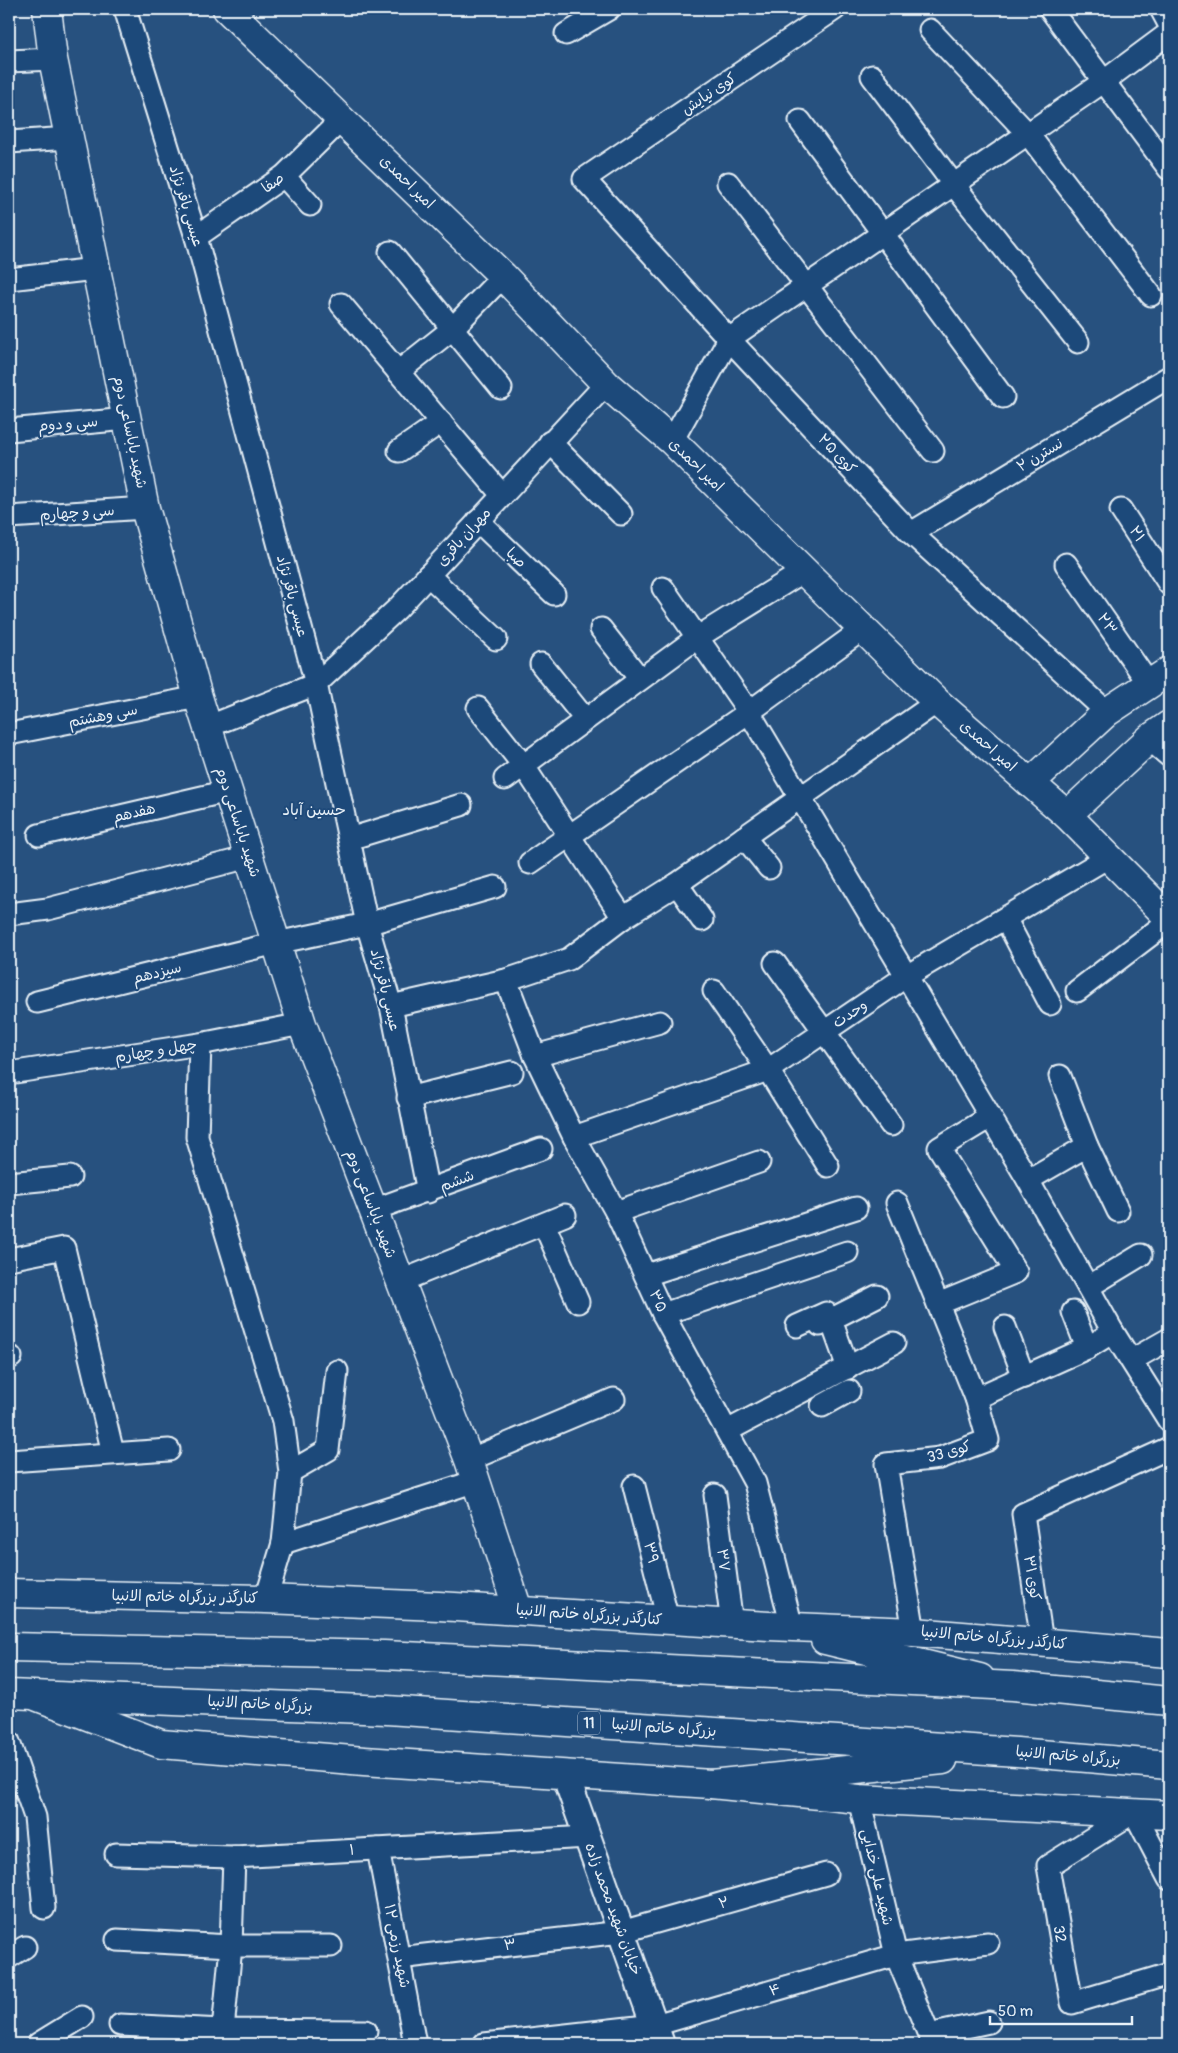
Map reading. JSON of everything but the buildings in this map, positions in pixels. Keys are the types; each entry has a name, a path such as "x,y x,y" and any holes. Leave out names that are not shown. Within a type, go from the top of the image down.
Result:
{"main road":[{"name":"شهید باباساعی دوم","path":"46,9 53,58 145,508 198,697 302,1024 472,1471 518,1610"},
{"name":"امیر احمدی","path":"227,9 502,276 606,384 672,441 937,702 1068,815 1110,856 1169,919"},
{"path":"1030,783 1106,712 1159,677"},
{"path":"1068,815 1159,732"},
{"name":"کنارگذر بزرگراه خاتم الانبیا","path":"9,1593 266,1599 518,1610 781,1627 914,1632 1169,1652"},
{"path":"781,1627 1013,1686"},
{"path":"9,1647 384,1655 1013,1686 1169,1701"},
{"path":"19,1694 161,1744 711,1784 859,1799 1169,1814"},
{"name":"بزرگراه خاتم الانبیا","path":"19,1694 387,1710 1017,1752 1169,1765"},
{"path":"711,1784 1017,1752"}],"street":[{"name":"عیسی باقر نژاد","path":"125,9 196,237 316,684 367,924 391,1006 428,1192"},
{"path":"566,34 609,9"},
{"name":"کوی نیایش","path":"584,180 834,9"},
{"path":"1050,9 1169,169"},
{"path":"1161,9 1169,24"},
{"path":"930,30 1028,134 1150,295"},
{"path":"672,441 729,339 1103,82 1169,33"},
{"path":"9,61 53,58"},
{"path":"872,76 954,185 1078,342"},
{"name":"صفا","path":"196,237 284,176 342,119"},
{"path":"800,121 1003,397"},
{"path":"9,142 69,138"},
{"path":"284,176 310,205"},
{"name":"کوی ۲۵","path":"584,180 729,339 911,533 1106,712"},
{"path":"728,184 933,451"},
{"path":"390,252 451,330 501,388"},
{"path":"9,279 96,269"},
{"path":"398,372 451,330 502,276"},
{"path":"341,304 502,495"},
{"name":"نسترن ۲","path":"911,533 1169,377"},
{"name":"مهران باقری","path":"316,684 397,609 550,442 606,384"},
{"name":"سی و دوم","path":"9,430 127,419"},
{"path":"399,451 441,422"},
{"path":"550,442 622,514"},
{"name":"سی و چهارم","path":"9,518 145,508"},
{"name":"۲۱","path":"1121,510 1169,584"},
{"name":"صبا","path":"478,521 554,594"},
{"name":"۲۳","path":"1066,564 1159,677"},
{"path":"505,779 698,637 804,571"},
{"path":"428,575 496,639"},
{"path":"663,588 749,712 905,977 1028,1180 1113,1332 1169,1421"},
{"path":"601,630 640,679"},
{"path":"530,863 749,712 863,630"},
{"path":"541,664 585,719"},
{"path":"207,727 316,684"},
{"name":"سی وهشتم","path":"9,734 198,697"},
{"path":"391,1006 506,980 569,959 623,918 677,884 937,702"},
{"path":"478,708 523,765 623,918"},
{"path":"1159,732 1169,756"},
{"name":"هفدهم","path":"39,835 228,791"},
{"path":"349,839 461,805"},
{"path":"744,837 768,868"},
{"name":"وحدت","path":"574,1137 768,1070 905,977 1110,856"},
{"path":"9,914 48,909 249,857"},
{"path":"677,884 702,920"},
{"name":"سیزدهم","path":"37,1002 276,943 367,924 495,887"},
{"path":"1005,918 1050,1004"},
{"path":"1077,991 1169,919"},
{"path":"775,963 822,1032 891,1125"},
{"name":"۳۵","path":"506,980 536,1056 574,1137 616,1212 663,1314 755,1482 781,1627"},
{"path":"714,991 768,1070 828,1166"},
{"path":"536,1056 660,1022"},
{"name":"چهل و چهارم","path":"9,1073 200,1044 302,1024"},
{"path":"200,1044 197,1137 283,1421 290,1472 283,1542 266,1599"},
{"path":"408,1098 512,1072"},
{"path":"1060,1076 1087,1146 1118,1211"},
{"path":"938,1304 1016,1272 939,1148 990,1117"},
{"path":"1028,1180 1087,1146"},
{"name":"ششم","path":"373,1210 428,1192 541,1150"},
{"path":"616,1212 759,1162"},
{"path":"9,1183 70,1177"},
{"name":"کوی 33","path":"897,1204 976,1398 988,1440 940,1458 886,1464 914,1632"},
{"path":"646,1275 856,1208"},
{"path":"401,1281 566,1215"},
{"path":"544,1224 578,1302"},
{"path":"9,1259 64,1248 113,1453"},
{"path":"663,1314 847,1252"},
{"path":"1088,1287 1141,1255"},
{"path":"825,1323 877,1296"},
{"path":"1073,1312 1087,1348"},
{"path":"797,1326 826,1313 825,1323 847,1382"},
{"path":"1005,1327 1024,1377"},
{"path":"976,1398 1087,1348 1113,1332"},
{"path":"1132,1360 1169,1339"},
{"path":"822,1406 847,1382 894,1343"},
{"path":"290,1472 328,1450 337,1371"},
{"path":"727,1431 847,1382"},
{"path":"283,1542 472,1471 614,1399"},
{"name":"کوی ۳۱","path":"1042,1642 1023,1514 1169,1448"},
{"path":"9,1461 169,1450"},
{"name":"۳۹","path":"634,1486 668,1620"},
{"name":"۳۷","path":"715,1496 732,1624"},
{"path":"9,1742 35,1817 44,1908"},
{"name":"خیابان شهید محمد زاده","path":"566,1774 658,2035"},
{"name":"شهید علی خدایی","path":"859,1799 896,1955 930,2036 989,2022"},
{"path":"1134,1812 1169,1878"},
{"name":"32","path":"1134,1812 1048,1866 1072,2003 1169,1974"},
{"name":"۱","path":"116,1854 234,1857 588,1837"},
{"name":"شهید رزمی ۱۲","path":"378,1849 414,2044"},
{"path":"223,2030 231,1946 234,1857"},
{"name":"۲","path":"621,1932 826,1874"},
{"name":"۳","path":"399,1958 621,1932"},
{"path":"117,1940 231,1946 331,1946"},
{"name":"۴","path":"484,2044 658,2035 896,1955 988,1943"},
{"path":"38,2044 82,2018"},
{"path":"120,2025 223,2030 366,2031"}],"district":[{"name":"حسین آباد","path":"314,810"}]}
